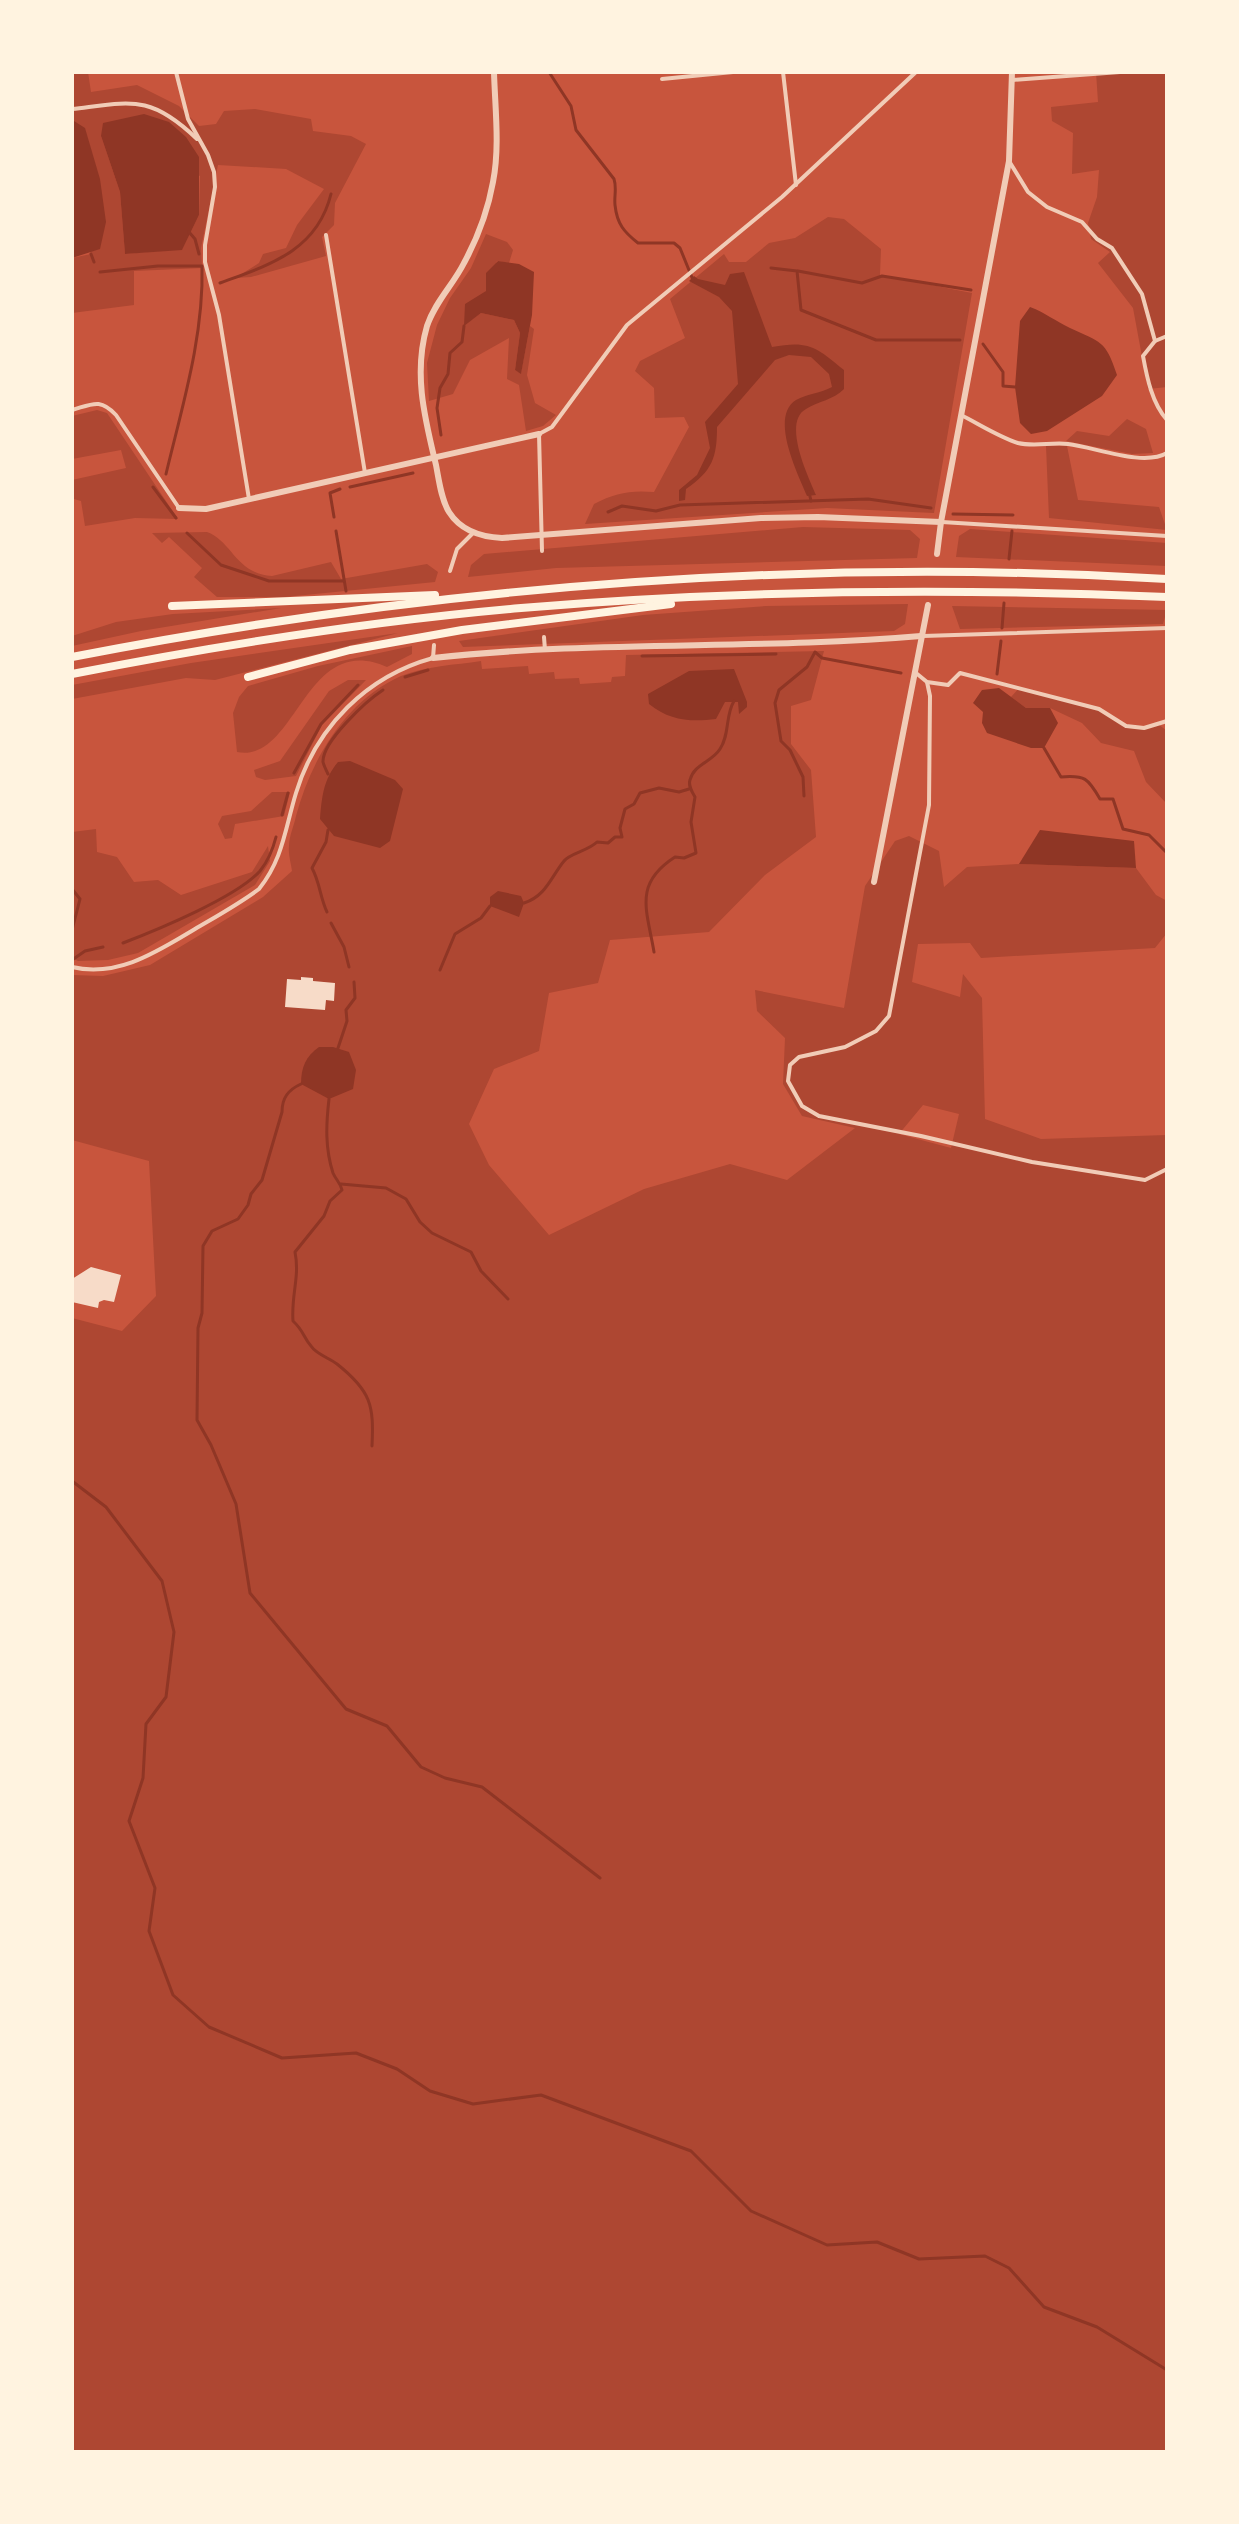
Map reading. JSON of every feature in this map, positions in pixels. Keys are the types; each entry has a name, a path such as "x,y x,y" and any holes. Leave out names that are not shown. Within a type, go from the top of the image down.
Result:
{"highway":[{"path":"172,606 519,591 744,575 917,572 1167,579"},
{"path":"72,674 269,639 520,608 743,595 921,590 1167,597"},
{"path":"72,657 296,618 519,591"},
{"path":"248,677 350,650 462,630 743,595"}],"street":[{"path":"176,72 188,119 214,172 215,187 205,262 219,315 249,499"},
{"path":"494,72 496,150 493,182 468,254 441,296 428,322 423,343 421,394 434,458 449,513 473,533 485,538 761,518 941,522 1167,536"},
{"path":"662,79 733,72"},
{"path":"783,72 796,185"},
{"path":"72,410 98,403 106,405 179,508 206,509 539,434 552,427 627,325 796,185 916,72"},
{"path":"937,554 1009,161 1012,76 1120,72"},
{"path":"72,109 136,102 171,114 201,142"},
{"path":"1009,161 1028,192 1047,207 1082,222 1097,239 1112,248 1142,294 1155,341"},
{"path":"326,235 365,473"},
{"path":"1167,336 1155,341 1143,356 1147,379 1160,412 1167,420"},
{"path":"961,415 1016,442 1032,445 1066,443 1136,457 1163,456 1167,453"},
{"path":"539,434 542,551"},
{"path":"450,571 457,549 473,533"},
{"path":"874,882 928,605"},
{"path":"72,967 98,969 120,966 150,956 259,889 279,858 296,791 308,760 328,729 348,705 372,685 396,671 433,658 545,650 826,643 921,636 1167,628"},
{"path":"544,637 545,650"},
{"path":"433,658 434,645"},
{"path":"914,671 927,682 948,685 960,673 1099,709 1126,726 1144,728 1167,721"},
{"path":"927,682 930,696 929,805 889,1016 876,1031 845,1047 799,1057 790,1065 788,1081 802,1106 819,1116 1032,1162 1145,1180 1167,1169"}],"shaded area":[{"path":"72,72 88,72 91,92 137,85 179,106 199,126 216,124 224,111 255,109 311,119 313,131 351,136 366,144 335,203 334,225 322,237 326,256 251,277 235,278 259,263 263,254 286,248 297,225 324,189 286,169 218,165 201,248 202,268 134,271 134,305 72,313 72,258 91,254 72,122","holes":["101,136 200,176 199,215 182,249 125,254 120,192"]},
{"path":"1054,72 1096,72 1054,74"},
{"path":"1096,72 1167,72 1167,387 1148,389 1133,308 1098,263 1110,252 1091,239 1088,223 1097,197 1099,170 1072,174 1073,133 1052,121 1051,107 1098,102"},
{"path":"144,114 169,122 186,137 199,157 199,215 182,250 125,254 120,192 101,136 103,123"},
{"path":"74,121 85,128 100,179 106,222 100,249 72,258"},
{"path":"828,217 844,219 881,249 880,275 972,293 934,513 827,508 585,524 594,504 602,500 623,493 654,492 689,427 684,417 655,418 654,388 635,371 640,361 685,338 670,299 724,254 729,262 746,262 769,243 795,238"},
{"path":"486,234 507,242 513,250 509,263 497,261 486,291 464,325 481,313 514,320 520,333 515,370 521,373 530,326 534,329 527,375 535,403 556,415 543,426 526,431 519,385 507,379 509,338 470,360 453,394 429,401 427,363 437,325 450,298 471,268"},
{"path":"498,261 519,264 534,272 532,315 521,374 515,370 520,333 514,320 481,313 464,326 465,304 486,291 486,273"},
{"path":"744,272 772,347 795,344 811,347 844,370 844,389 806,409 796,425 799,450 816,495 807,496 798,474 788,446 785,419 788,408 796,400 832,387 829,374 811,357 789,355 775,360 717,427 711,463 702,476 686,489 685,500 679,501 679,490 697,475 710,448 705,422 738,384 732,311 719,297 689,281 694,276 725,285 730,274"},
{"path":"1030,307 1101,344 1117,375 1102,396 1047,431 1031,434 1020,423 1015,387 1020,321"},
{"path":"97,410 107,413 178,519 135,518 85,526 81,501 74,499 72,480 126,468 121,450 72,459 72,416"},
{"path":"1127,419 1146,429 1153,453 1132,454 1066,441 1077,431 1109,436"},
{"path":"1046,446 1067,446 1078,500 1159,507 1167,530 1049,518"},
{"path":"803,527 910,530 920,539 917,558 556,568 468,577 471,565 484,554"},
{"path":"970,529 1167,543 1167,566 956,557 959,536"},
{"path":"207,532 223,542 242,564 260,574 272,576 331,562 341,579 427,564 438,572 435,582 285,597 217,597 194,577 202,568 169,537 162,543 152,533"},
{"path":"908,604 905,624 894,631 463,647 459,641 643,615 766,606"},
{"path":"952,606 1167,610 1163,624 960,629"},
{"path":"281,608 141,631 72,646 72,636 116,622 173,614"},
{"path":"398,633 215,680 186,678 72,699 72,685 191,663"},
{"path":"412,646 412,654 387,667 359,661 337,666 319,681 274,739 257,750 237,752 233,713 239,697 248,686 318,666"},
{"path":"824,651 811,700 791,706 791,744 811,770 816,837 765,875 709,932 610,940 598,983 549,993 539,1051 494,1069 469,1124 489,1165 549,1235 644,1189 730,1164 787,1180 855,1128 802,1116 783,1084 785,1038 757,1011 755,990 844,1008 865,886 895,841 909,836 939,851 944,887 967,867 1019,864 1136,868 1156,895 1167,901 1167,933 1155,948 981,958 970,943 918,944 912,982 960,997 963,974 982,998 985,1119 1041,1139 1167,1135 1167,2452 72,2452 72,1318 122,1331 156,1296 149,1161 72,1140 72,975 103,976 150,965 263,897 292,871 290,838 311,774 333,734 363,701 381,687 420,670 481,661 482,669 528,666 529,674 554,672 555,679 579,678 580,684 611,682 612,677 625,676 626,655","holes":["923,1105 959,1114 951,1148 899,1134"]},
{"path":"734,669 747,702 747,707 739,714 738,702 725,702 716,719 698,720 673,717 649,704 648,694 689,671"},
{"path":"348,680 366,680 322,725 296,776 265,780 256,777 254,770 280,761 329,691"},
{"path":"999,688 1026,708 1050,708 1058,723 1044,748 1031,748 987,733 982,723 983,712 973,703 982,690"},
{"path":"1019,688 1099,709 1126,726 1144,728 1158,724 1167,731 1167,804 1146,782 1134,751 1101,743 1082,723 1050,708 1026,708 1011,697"},
{"path":"350,761 395,780 403,789 390,841 380,848 334,836 320,819 329,775 338,762"},
{"path":"272,792 290,792 284,816 235,824 232,838 225,839 218,824 222,816 251,811"},
{"path":"96,829 97,852 117,857 134,882 158,880 181,895 252,872 268,846 270,861 255,885 138,953 108,960 78,961 72,958 72,832"},
{"path":"1040,830 1134,841 1136,868 1019,864"},
{"path":"498,891 521,896 524,903 519,917 490,906 490,897"},
{"path":"319,1047 349,1052 356,1070 353,1089 329,1099 301,1084 305,1062"}],"building":[{"path":"301,977 335,983 334,1001 326,1000 325,1010 285,1007 287,979 301,980"},
{"path":"91,1267 121,1275 114,1302 104,1300 99,1302 98,1308 72,1302 72,1279"}],"waterway":[{"path":"549,72 571,106 576,130 614,179 616,212 622,227 638,243 674,243 680,248 693,280"},
{"path":"220,283 273,262 303,242 315,229 331,194"},
{"path":"189,232 195,239 199,254"},
{"path":"91,254 94,262"},
{"path":"100,272 158,266 202,266 196,345 166,474"},
{"path":"771,268 797,271 801,310 876,340 960,340"},
{"path":"798,271 862,283 882,276 971,290"},
{"path":"441,435 437,408 440,388 448,374 450,353 462,342 464,326"},
{"path":"983,344 1003,372 1003,386 1015,387"},
{"path":"350,487 413,473"},
{"path":"153,487 176,518"},
{"path":"334,517 330,493 340,489"},
{"path":"809,492 811,501"},
{"path":"608,512 622,506 656,511 680,505 868,499 931,508"},
{"path":"953,514 1013,515"},
{"path":"336,531 346,591"},
{"path":"1009,559 1012,531"},
{"path":"187,533 221,565 269,581 343,581"},
{"path":"1002,628 1004,603"},
{"path":"997,674 1001,641"},
{"path":"804,796 803,777 790,750 781,741 775,703 779,690 807,667 815,652 822,658 901,673"},
{"path":"642,656 776,654"},
{"path":"405,677 428,670"},
{"path":"294,773 321,724 358,685"},
{"path":"328,774 323,762 337,733 383,690"},
{"path":"654,952 646,911 648,888 653,877 675,857 684,858 696,853 691,822 695,797 690,780 695,770 720,749 734,701"},
{"path":"1044,748 1061,777 1085,779 1100,799 1113,799 1123,829 1149,835 1167,853"},
{"path":"524,903 543,891 567,858 597,842 608,843 615,837 622,837 620,828 625,809 634,804 640,793 659,788 679,792 689,789"},
{"path":"282,815 288,793"},
{"path":"327,912 312,868 326,842 328,830"},
{"path":"123,943 196,912 249,881 265,863 276,837"},
{"path":"72,889 80,899 72,930"},
{"path":"440,970 455,934 481,918 490,906"},
{"path":"331,923 344,947 349,967"},
{"path":"72,960 85,951 103,947"},
{"path":"338,1048 347,1021 346,1010 355,998 354,982"},
{"path":"301,1084 289,1092 283,1103 262,1180 251,1194 248,1205 238,1219 212,1231 203,1246 197,1420 236,1504 250,1593 346,1709 387,1726 421,1767 445,1778 482,1787 600,1878"},
{"path":"329,1099 329,1155 333,1173 342,1190 330,1201 324,1216 295,1252 297,1270 293,1321 313,1349 337,1364 364,1391 371,1409 372,1446"},
{"path":"341,1184 386,1188 406,1199 420,1222 432,1233 471,1252 481,1271 508,1299"},
{"path":"72,1481 106,1507 162,1581 174,1632 166,1697 146,1724 143,1778 129,1821 155,1888 149,1931 173,1995 209,2027 282,2058 356,2053 397,2069 430,2091 473,2104 541,2095 691,2151 751,2211 827,2245 877,2242 919,2259 985,2256 1009,2268 1044,2307 1097,2327 1167,2370"}]}
